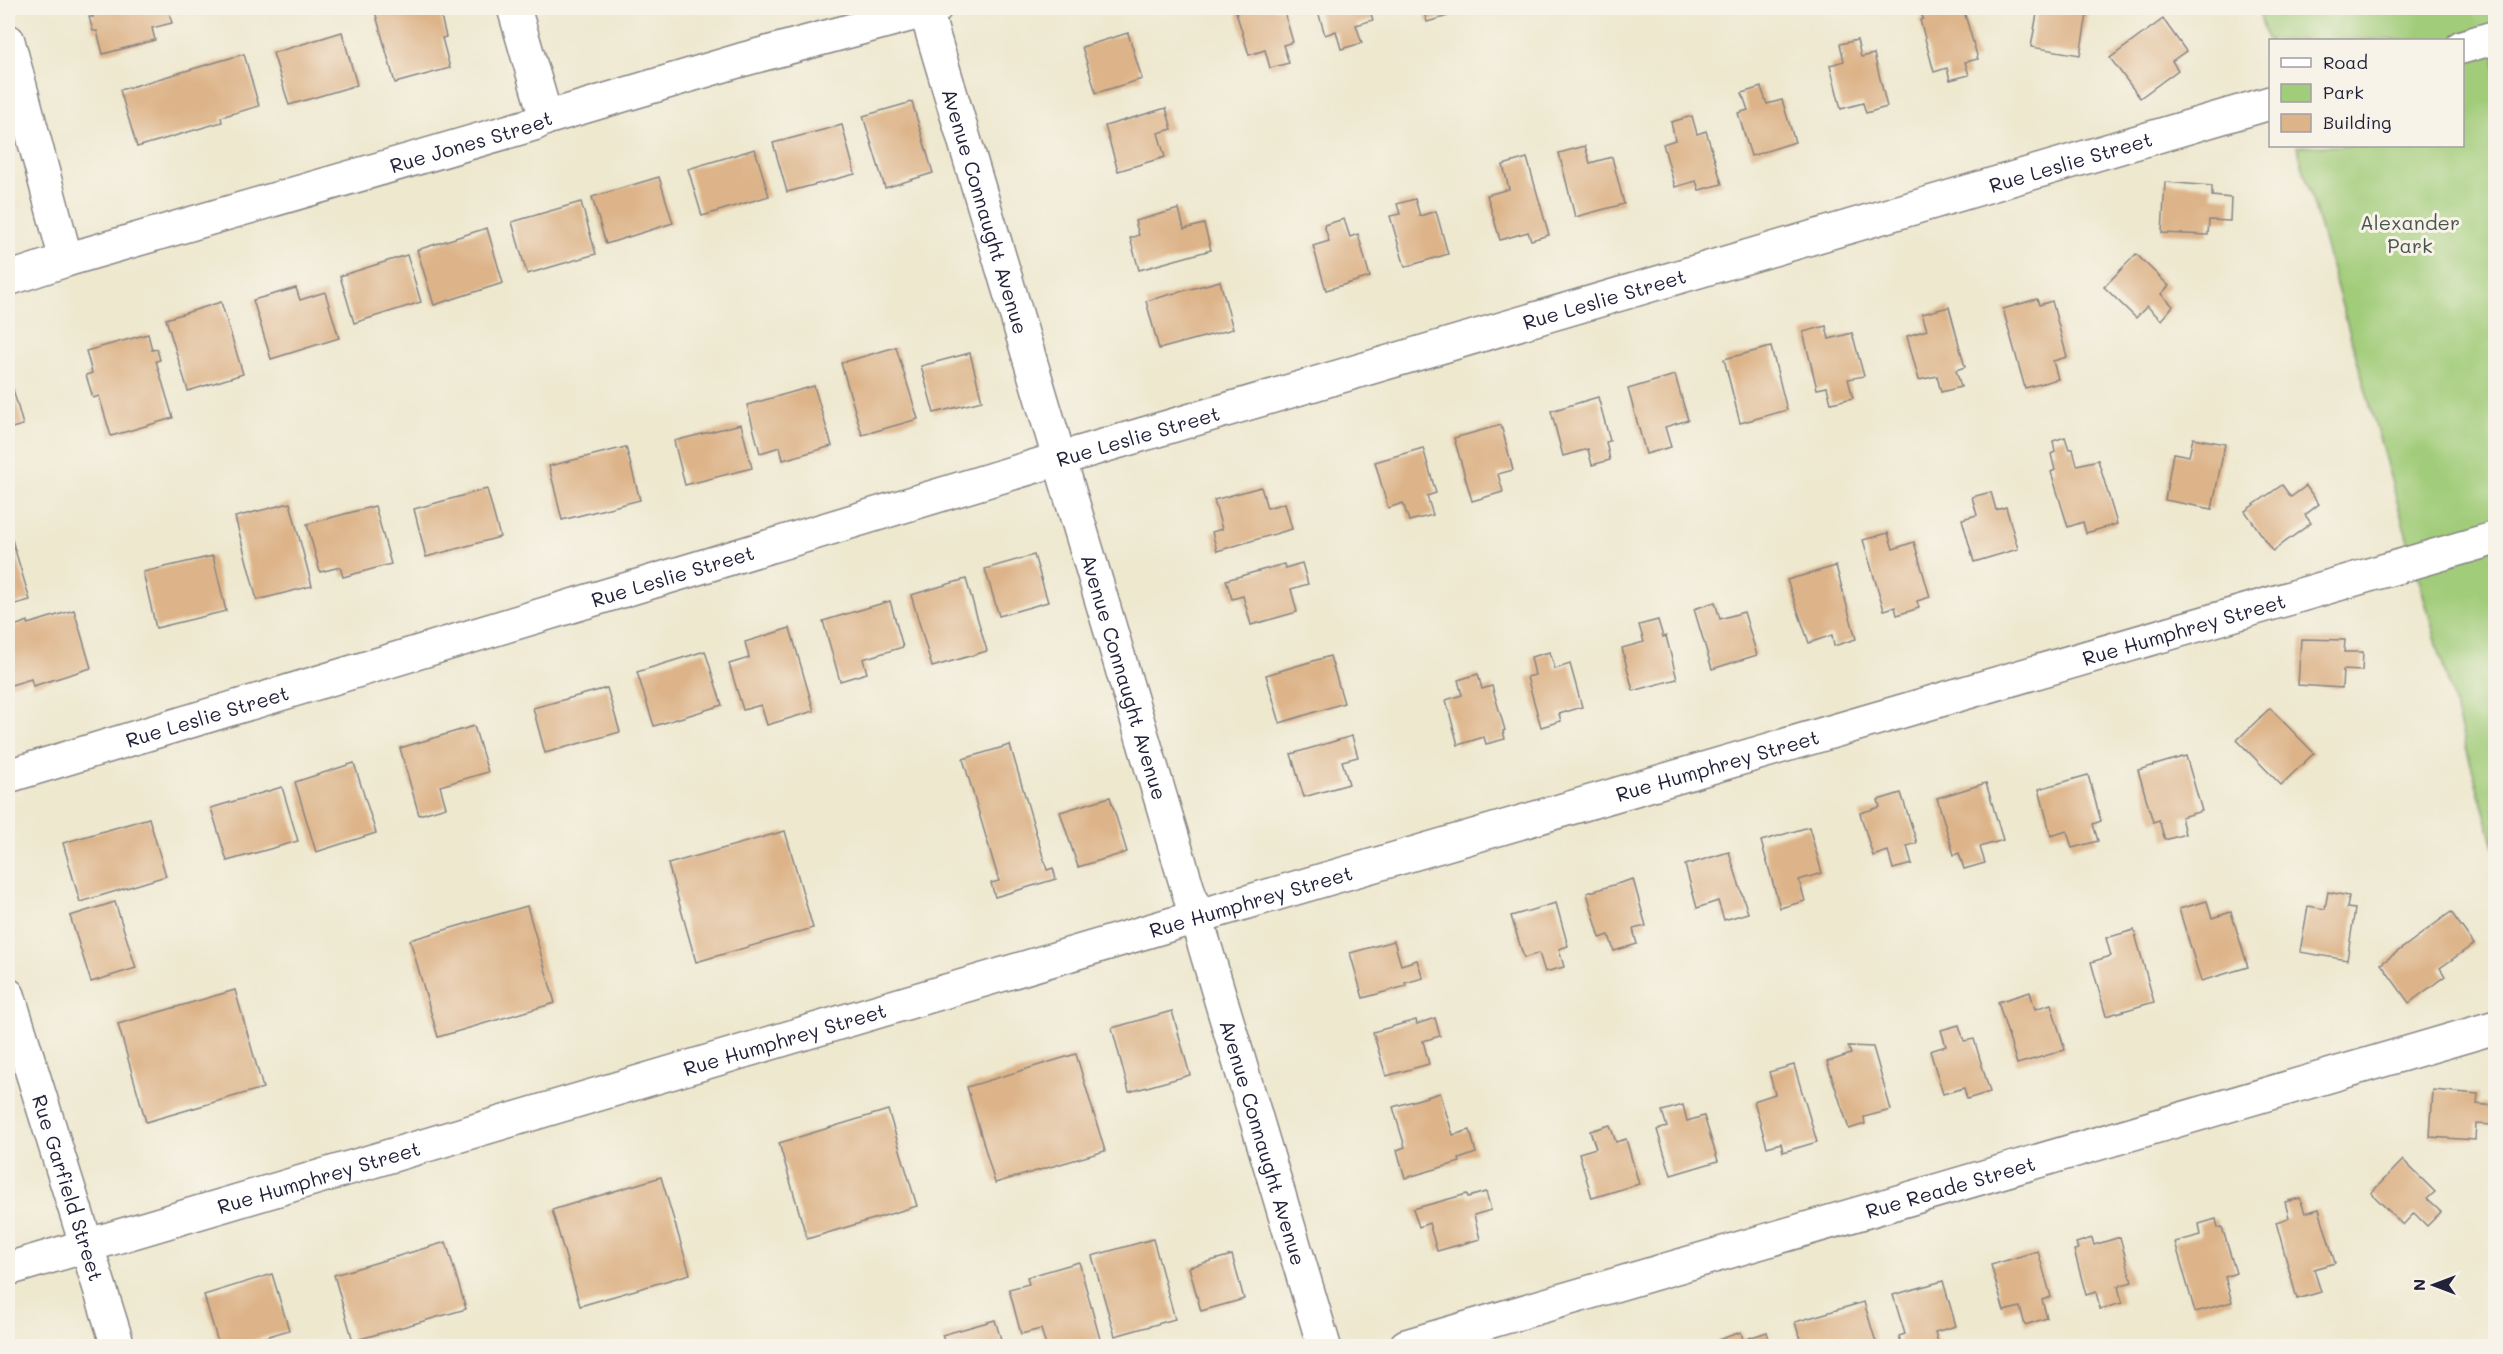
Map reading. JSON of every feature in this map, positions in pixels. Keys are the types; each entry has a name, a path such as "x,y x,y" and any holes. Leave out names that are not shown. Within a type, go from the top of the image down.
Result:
{"street":[{"path":"514,8 546,118"},
{"name":"Rue Jones Street","path":"8,279 66,260 534,124 546,118 741,60 929,8"},
{"name":"Avenue Connaught Avenue","path":"929,8 1059,459 1324,1347"},
{"path":"2464,47 2496,37"},
{"path":"8,40 66,260"},
{"name":"Rue Leslie Street","path":"8,776 1059,459 2269,104"},
{"name":"Rue Humphrey Street","path":"8,1269 1196,917 2496,537"},
{"name":"Rue Garfield Street","path":"8,994 118,1347"},
{"name":"Rue Reade Street","path":"1406,1347 2496,1027"}],"green space":[{"name":"Alexander Park","path":"2258,8 2495,8 2495,850 2297,147 2464,147 2464,39 2269,39 2269,48"}],"building":[{"path":"91,8 168,8 172,23 152,28 155,40 103,54 97,31 93,31 89,17 93,17"},
{"path":"374,8 439,8 446,37 442,38 450,68 395,83"},
{"path":"1252,8 1283,8 1293,42 1283,45 1289,63 1270,68 1265,50 1249,55 1236,12"},
{"path":"1317,8 1369,8 1373,20 1356,25 1362,43 1341,49 1336,31 1325,35"},
{"path":"1423,8 1446,8 1448,16 1427,22"},
{"path":"1920,8 1940,8 1941,14 1963,8 1978,59 1965,62 1969,75 1950,80 1947,68 1934,72 1920,20 1923,19"},
{"path":"2038,8 2088,9 2080,55 2031,47"},
{"path":"2163,19 2186,51 2172,61 2178,70 2140,98 2110,58"},
{"path":"342,32 357,85 289,105 273,53"},
{"path":"1128,33 1142,79 1096,93 1082,47"},
{"path":"1857,40 1861,57 1874,54 1887,107 1866,113 1863,103 1841,109 1830,65 1844,61 1840,44"},
{"path":"244,54 259,106 221,117 222,122 137,147 120,90"},
{"path":"1761,87 1767,104 1782,100 1795,142 1751,156 1738,113 1748,110 1742,93"},
{"path":"912,102 933,173 885,188 863,116"},
{"path":"1166,108 1172,129 1158,133 1165,157 1118,171 1105,126"},
{"path":"1692,116 1697,134 1706,131 1722,184 1699,190 1696,181 1675,187 1663,144 1675,140 1671,122"},
{"path":"842,125 855,174 787,192 773,143"},
{"path":"1585,146 1590,163 1612,157 1624,204 1575,217 1559,153"},
{"path":"755,149 769,196 702,216 688,169"},
{"path":"1527,158 1549,235 1531,240 1528,232 1500,240 1487,195 1509,189 1503,165"},
{"path":"659,177 673,223 606,244 592,197"},
{"path":"2165,182 2212,186 2212,196 2231,198 2230,221 2209,220 2208,235 2162,233"},
{"path":"1415,199 1420,216 1436,211 1448,254 1405,267 1390,216 1400,214 1397,204"},
{"path":"581,202 596,254 527,274 512,222"},
{"path":"1179,209 1184,229 1204,224 1211,250 1139,270 1130,238 1139,235 1135,221"},
{"path":"1344,219 1350,237 1358,234 1370,277 1326,290 1313,246 1329,241 1324,225"},
{"path":"487,228 503,283 434,305 417,250"},
{"path":"2136,254 2169,286 2161,294 2173,306 2161,320 2147,306 2136,318 2104,287"},
{"path":"407,255 421,302 354,323 340,276"},
{"path":"1220,281 1233,329 1159,349 1146,301"},
{"path":"296,288 300,300 325,292 339,338 271,359 253,300"},
{"path":"2037,299 2039,305 2052,301 2067,357 2053,361 2058,379 2025,388 2003,309"},
{"path":"221,302 243,374 188,391 166,319"},
{"path":"1949,307 1965,367 1956,370 1961,387 1941,392 1937,376 1919,380 1907,336 1927,330 1922,314"},
{"path":"1826,326 1829,339 1852,333 1864,376 1848,379 1853,398 1831,403 1827,387 1817,389 1803,332"},
{"path":"148,334 152,350 157,349 160,360 156,361 173,418 111,436 99,396 93,398 86,375 92,373 86,351"},
{"path":"896,347 918,419 862,435 841,363"},
{"path":"1771,347 1787,410 1740,423 1724,359"},
{"path":"970,353 982,401 934,413 921,366"},
{"path":"8,371 23,425 8,429"},
{"path":"1675,375 1688,420 1665,427 1671,447 1646,454 1628,389"},
{"path":"814,386 832,446 783,460 780,447 760,453 747,405"},
{"path":"1598,397 1610,441 1606,442 1610,460 1592,465 1588,449 1563,456 1551,411"},
{"path":"741,424 752,468 685,485 674,441"},
{"path":"1501,425 1513,470 1498,474 1503,492 1472,501 1454,438"},
{"path":"2065,437 2069,449 2073,449 2077,465 2098,460 2117,524 2086,533 2083,522 2068,527 2051,472 2055,470 2051,454 2055,452 2053,441"},
{"path":"2193,438 2225,444 2212,509 2165,500 2173,453 2189,456"},
{"path":"626,447 640,500 562,520 549,466"},
{"path":"1423,448 1436,493 1427,496 1433,515 1409,521 1403,503 1388,508 1375,462"},
{"path":"2282,485 2291,497 2306,486 2319,504 2305,515 2311,523 2273,551 2245,511"},
{"path":"1261,487 1267,508 1285,503 1292,529 1217,551 1212,532 1222,529 1214,500"},
{"path":"487,489 500,537 426,557 414,509"},
{"path":"1991,492 1996,510 2006,507 2018,549 1974,562 1962,519 1977,515 1972,497"},
{"path":"290,503 312,586 257,600 235,517"},
{"path":"375,506 391,564 343,577 340,567 320,572 307,524"},
{"path":"10,533 30,600 8,606 8,534"},
{"path":"1888,533 1893,549 1914,542 1930,597 1917,601 1919,608 1897,615 1895,607 1884,610 1863,540"},
{"path":"1034,555 1048,602 999,616 985,569"},
{"path":"213,556 226,611 156,628 143,572"},
{"path":"1302,563 1308,584 1291,589 1297,612 1251,625 1243,596 1232,599 1226,580 1284,564 1285,568"},
{"path":"1836,566 1856,639 1834,646 1832,635 1809,643 1787,580"},
{"path":"966,579 987,651 932,667 911,595"},
{"path":"890,601 903,647 863,659 867,673 840,681 823,621"},
{"path":"1715,602 1720,619 1744,612 1757,655 1712,669 1694,609"},
{"path":"74,610 91,668 33,686 31,679 8,686 8,628"},
{"path":"1658,620 1663,637 1666,636 1677,679 1633,691 1622,648 1644,642 1639,625"},
{"path":"790,628 814,711 767,725 761,705 743,710 729,664 749,658 745,642"},
{"path":"2301,639 2345,640 2344,652 2363,652 2362,671 2343,670 2342,688 2298,685"},
{"path":"705,651 722,705 654,726 637,672"},
{"path":"1550,652 1555,669 1570,664 1582,707 1559,714 1561,721 1541,727 1527,677 1535,675 1531,657"},
{"path":"1330,656 1344,703 1280,723 1266,675"},
{"path":"1478,674 1482,689 1492,686 1505,730 1503,731 1505,739 1486,744 1484,737 1458,745 1446,700 1462,695 1458,680"},
{"path":"607,688 620,732 545,753 533,708"},
{"path":"2270,708 2314,753 2281,785 2237,740"},
{"path":"474,726 488,772 440,786 446,807 419,815 400,748"},
{"path":"1352,736 1358,757 1342,761 1349,784 1304,797 1291,754"},
{"path":"1010,745 1047,870 1053,868 1056,879 995,897 991,883 999,881 963,759"},
{"path":"2186,756 2202,811 2181,817 2185,834 2165,840 2159,820 2153,822 2138,770"},
{"path":"354,763 376,833 316,852 295,782"},
{"path":"2088,775 2101,821 2093,824 2098,841 2072,848 2067,831 2051,836 2039,789"},
{"path":"1986,783 2003,840 1980,847 1985,863 1964,869 1959,853 1954,855 1937,798"},
{"path":"282,787 298,841 227,861 211,808"},
{"path":"1901,793 1917,843 1907,846 1912,864 1893,869 1888,851 1873,856 1860,813 1880,807 1878,800"},
{"path":"1110,797 1127,852 1078,867 1060,812"},
{"path":"149,818 166,876 80,902 63,843"},
{"path":"1809,827 1822,873 1799,880 1805,901 1780,908 1761,841"},
{"path":"785,831 813,928 696,962 668,864"},
{"path":"1729,852 1748,913 1724,920 1718,901 1697,908 1685,865"},
{"path":"1633,879 1646,926 1633,929 1637,944 1614,951 1609,935 1600,938 1587,893"},
{"path":"2328,892 2349,896 2347,908 2355,909 2347,960 2300,952 2308,906 2325,909"},
{"path":"2207,901 2212,918 2231,912 2248,967 2201,981 2179,909"},
{"path":"115,902 136,968 91,982 70,916"},
{"path":"1556,903 1568,946 1559,949 1564,967 1545,972 1539,953 1524,958 1511,916"},
{"path":"527,906 555,1003 438,1037 410,940"},
{"path":"2451,912 2474,944 2440,968 2445,976 2409,1003 2381,964"},
{"path":"2134,930 2154,1002 2106,1016 2091,962 2111,956 2106,938"},
{"path":"1394,941 1401,965 1417,960 1423,978 1405,983 1406,986 1363,998 1350,953"},
{"path":"235,990 263,1088 146,1122 118,1024"},
{"path":"2030,992 2035,1009 2051,1004 2065,1050 2017,1064 1998,1002"},
{"path":"1172,1011 1190,1075 1129,1092 1112,1028"},
{"path":"1435,1018 1440,1036 1423,1041 1429,1064 1386,1076 1373,1032 1416,1020 1417,1024"},
{"path":"1959,1025 1964,1041 1974,1039 1990,1092 1967,1099 1964,1088 1943,1094 1930,1051 1946,1046 1941,1030"},
{"path":"1848,1046 1873,1047 1891,1110 1864,1117 1865,1124 1849,1129 1827,1062 1851,1054"},
{"path":"1076,1054 1105,1151 995,1183 967,1087"},
{"path":"1794,1065 1817,1142 1783,1152 1781,1143 1767,1147 1754,1101 1775,1094 1769,1072"},
{"path":"2433,1090 2478,1094 2477,1104 2494,1106 2492,1125 2476,1124 2475,1140 2430,1137"},
{"path":"1440,1093 1453,1135 1470,1130 1476,1153 1459,1159 1460,1162 1405,1178 1397,1150 1405,1147 1393,1107"},
{"path":"1683,1105 1687,1121 1704,1116 1718,1161 1671,1175 1657,1130 1667,1127 1662,1111"},
{"path":"888,1110 917,1206 807,1239 779,1143"},
{"path":"1610,1125 1616,1142 1626,1139 1639,1184 1592,1198 1579,1153 1596,1148 1590,1131"},
{"path":"2403,1160 2435,1192 2427,1199 2441,1212 2427,1226 2414,1213 2403,1225 2371,1193"},
{"path":"661,1177 690,1274 580,1306 552,1210"},
{"path":"1486,1192 1491,1210 1474,1215 1480,1239 1437,1251 1429,1223 1419,1227 1413,1209 1467,1194 1468,1197"},
{"path":"2300,1198 2305,1213 2319,1209 2335,1263 2314,1269 2321,1292 2297,1299 2276,1222 2289,1218 2285,1202"},
{"path":"2216,1219 2218,1228 2222,1227 2236,1273 2225,1277 2232,1302 2195,1312 2175,1242 2201,1235 2199,1224"},
{"path":"2120,1237 2132,1282 2118,1286 2122,1303 2100,1309 2096,1292 2086,1295 2074,1250 2078,1249 2076,1243 2092,1238 2094,1245"},
{"path":"1153,1239 1175,1319 1115,1336 1092,1256"},
{"path":"446,1242 466,1309 353,1341 334,1275"},
{"path":"2038,1251 2051,1297 2042,1300 2047,1318 2025,1325 2020,1307 2004,1311 1991,1265"},
{"path":"1232,1255 1244,1299 1201,1311 1189,1267"},
{"path":"1079,1262 1100,1339 1075,1346 1046,1346 1041,1329 1021,1334 1009,1289 1029,1284 1027,1277"},
{"path":"272,1274 289,1330 235,1346 219,1346 204,1295"},
{"path":"1943,1281 1956,1326 1935,1332 1939,1346 1902,1346 1899,1336 1905,1334 1893,1295"},
{"path":"1864,1302 1877,1346 1802,1346 1795,1322"},
{"path":"995,1320 1003,1346 946,1346 942,1335"},
{"path":"1741,1332 1743,1340 1767,1332 1771,1346 1720,1346 1718,1340"}]}
